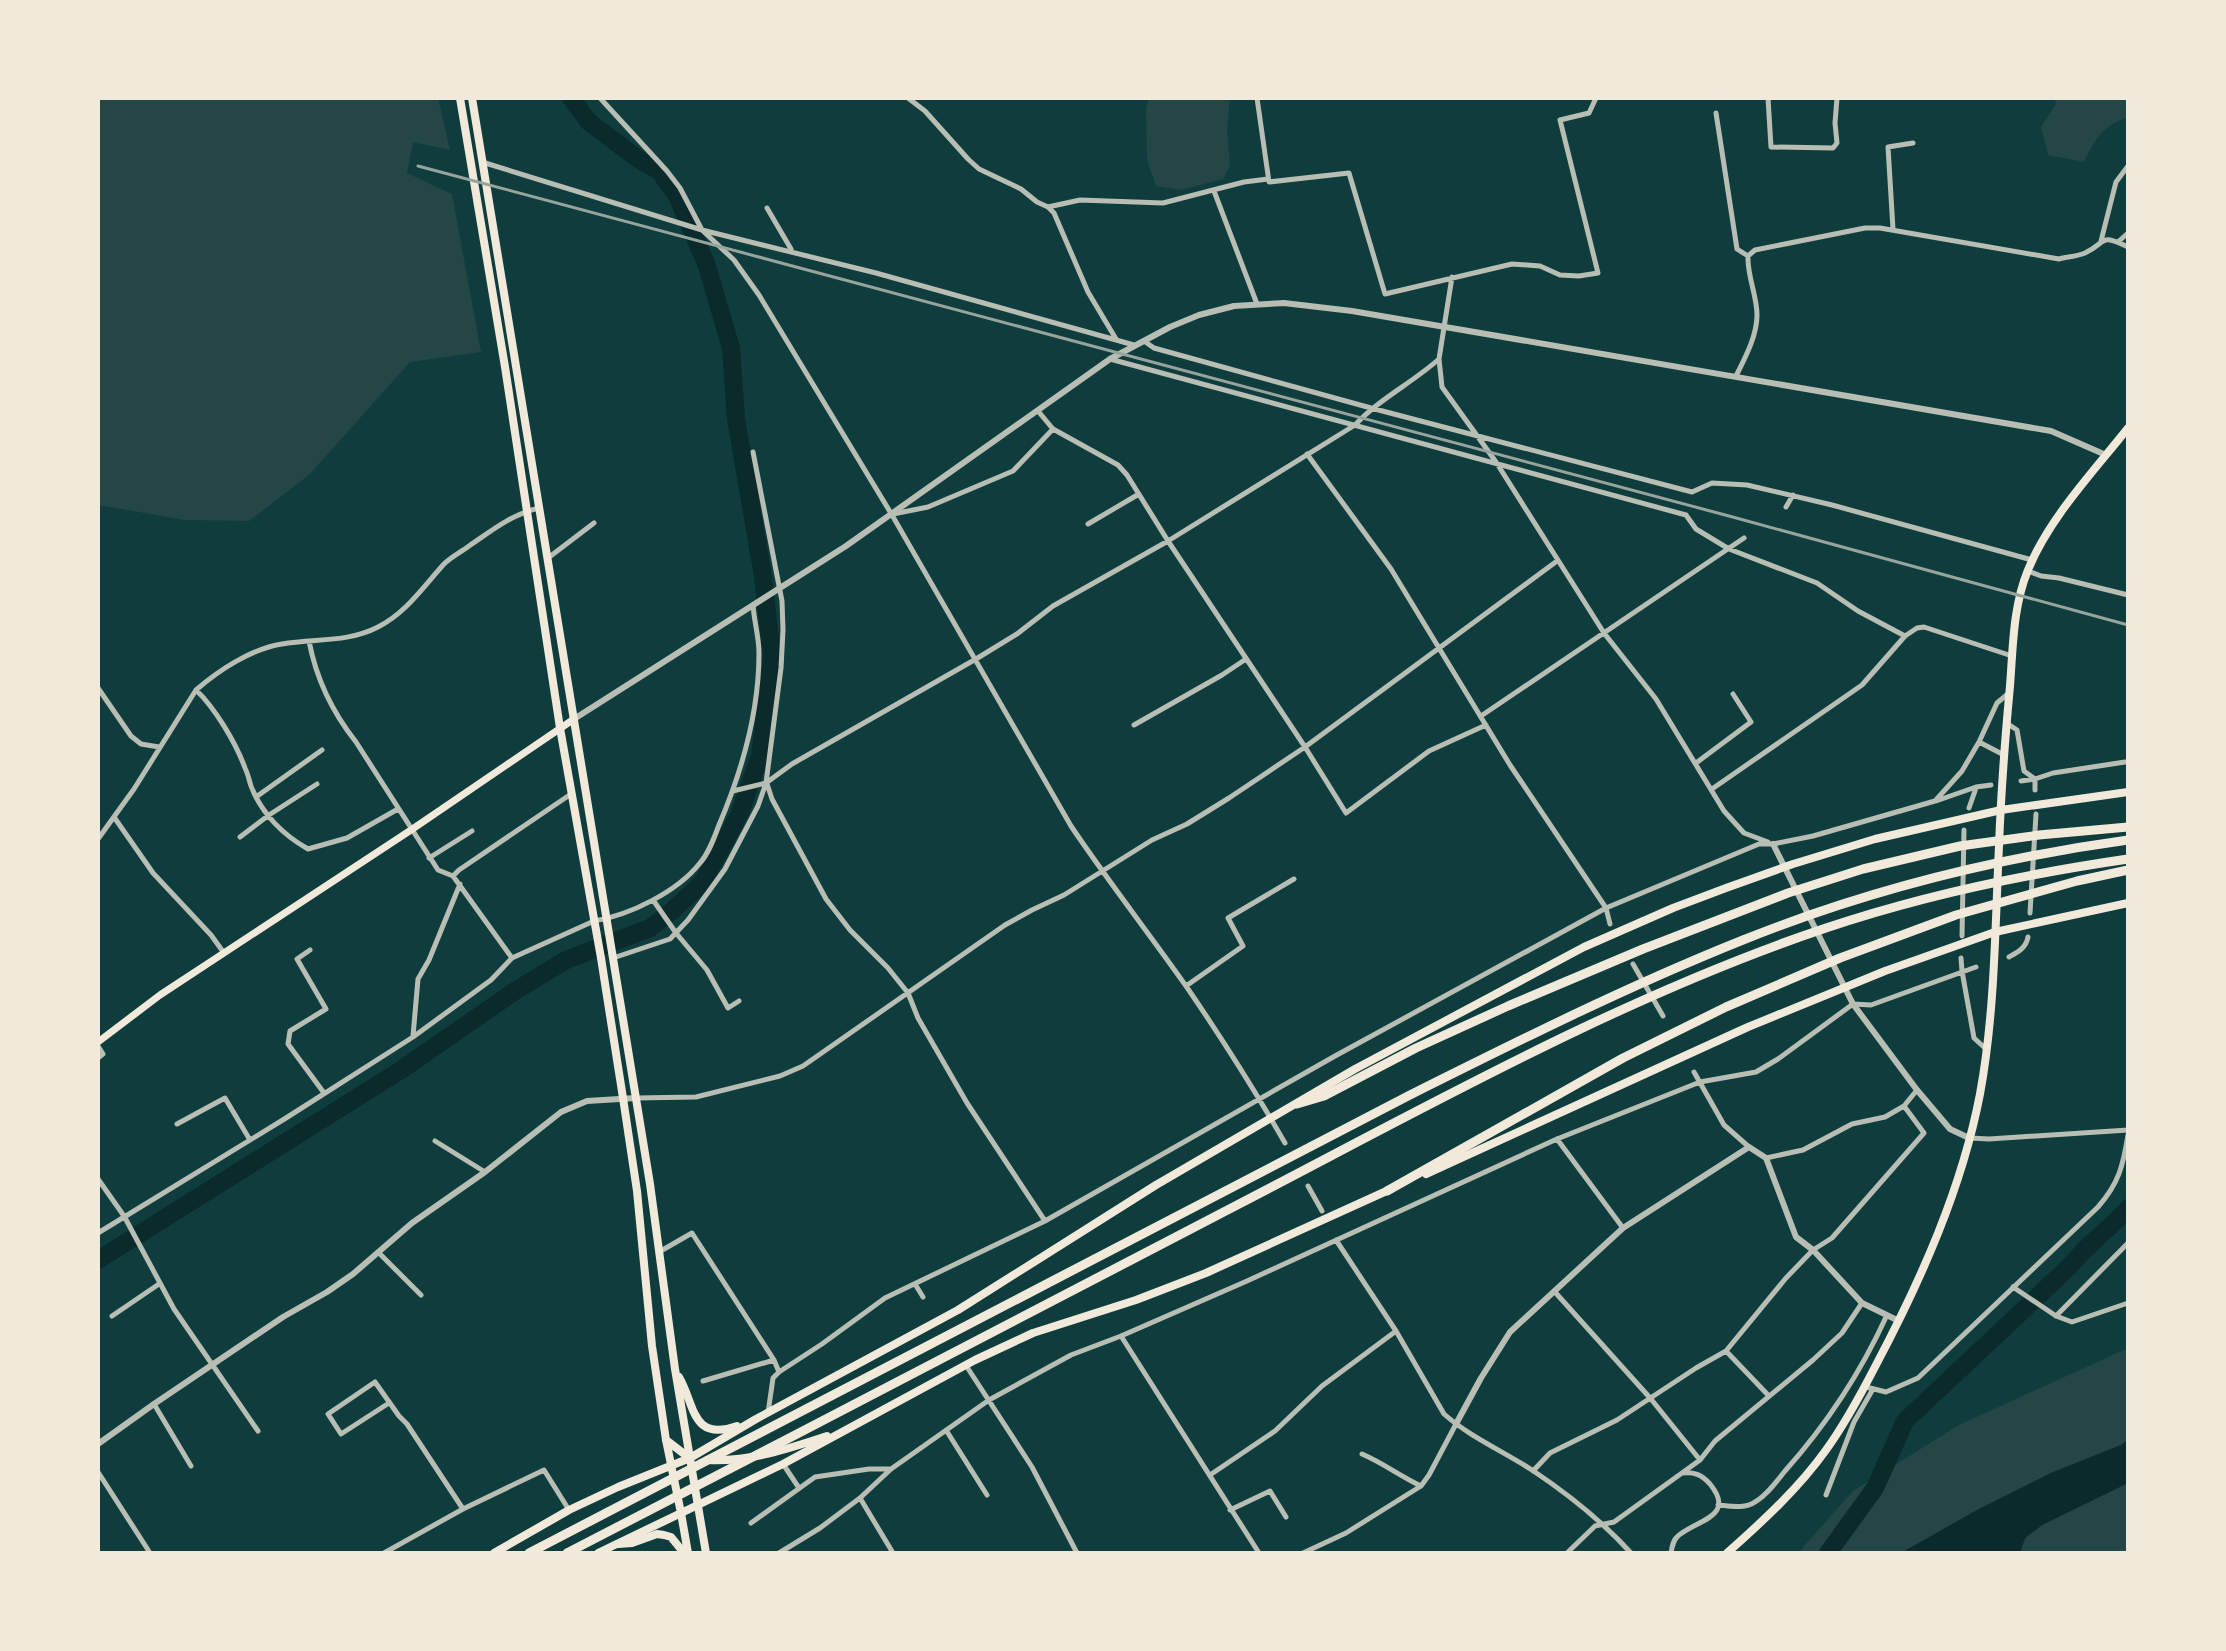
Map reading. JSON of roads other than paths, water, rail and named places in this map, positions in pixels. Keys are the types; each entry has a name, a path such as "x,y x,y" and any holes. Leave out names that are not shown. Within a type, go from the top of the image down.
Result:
{"highway":[{"path":"1297,1104 1324,1096 1416,1048 1508,1006 1788,893 1863,869 1960,846 2128,827"},
{"path":"529,1553 1437,1082 1635,985 1818,913 1958,872 2128,840"},
{"path":"567,1553 1467,1086 1642,1001 1826,928 1955,890 2128,859"},
{"path":"1387,1191 1623,1058 1726,1007 1840,958 1956,915 2038,891 2128,870"}],"main road":[{"path":"460,98 560,728 623,1098 637,1191 652,1346 686,1553"},
{"path":"472,98 636,1098 675,1369 706,1553"},
{"path":"1727,1553 1809,1471 1869,1388 1951,1196 1969,1138 1987,1050 2004,755 2019,602 2032,560 2062,513 2128,428"},
{"path":"98,1044 160,995 574,719"},
{"path":"675,1369 689,1405 698,1421 708,1428 730,1428 756,1419 958,1310 1156,1185 1413,1037 1584,947 1673,908 1793,864 1875,839 2001,810 2128,792"},
{"path":"603,1552 783,1464 975,1360 1033,1333 1136,1300 1206,1273 1748,1027 1836,990 1995,932 2128,903"},
{"path":"494,1553 569,1510 671,1467 756,1419"},
{"path":"666,1440 691,1456 726,1461 774,1453 847,1430"},
{"path":"618,1544 632,1543 657,1534 671,1537 686,1553"}],"street":[{"path":"600,98 673,180 702,230 734,260 759,295 892,515 1040,774 1102,872 1186,986 1285,1143"},
{"path":"908,98 925,111 979,169 1021,189 1054,213 1088,292 1117,340"},
{"path":"1257,98 1268,179"},
{"path":"1048,207 1080,200 1163,203 1244,182 1349,173 1385,294 1512,264 1540,266 1560,275 1598,273 1560,120 1589,113 1596,98"},
{"path":"1768,98 1771,147 1833,148 1837,143 1837,98"},
{"path":"1716,113 1737,249 1748,256"},
{"path":"1893,229 1888,147 1913,143"},
{"path":"482,162 702,230 791,250 1134,345"},
{"path":"2101,241 2116,182 2128,166"},
{"path":"1214,191 1257,304"},
{"path":"767,208 791,250"},
{"path":"1748,256 1755,250 1865,228 1893,229 2059,259 2086,252 2101,241 2109,240 2128,247"},
{"path":"2118,242 2128,233"},
{"path":"1736,376 1755,331 1757,313 1748,256"},
{"path":"1452,277 1439,359 1442,387 1496,462 1604,633 1656,699 1724,811 1744,833 1773,844 1853,1004 1917,1090 1950,1129 1969,1138 2128,1133 2123,1165 2110,1194 1918,1378 1886,1392 1869,1388 1826,1495"},
{"path":"574,719 892,515 1110,359 1143,340 1199,315 1234,306 1313,305 1736,376 2051,431 2106,455"},
{"path":"1143,340 1154,348 1692,492 1712,483 1747,485 2032,560"},
{"path":"1110,359 1686,515 1696,529 1729,549 1817,583 1858,611 1905,636"},
{"path":"735,791 766,783 792,764 1017,634 1053,606 1168,541 1355,425 1371,408 1439,359"},
{"path":"1038,411 1053,429 1118,465 1346,813 1429,751 1486,725"},
{"path":"892,515 928,507 1013,471 1053,429"},
{"path":"613,956 650,947 670,939 676,933 725,869 758,806 766,783 783,630 753,452"},
{"path":"1307,454 1391,569 1525,788 1606,908 1610,924"},
{"path":"1088,524 1139,494"},
{"path":"1786,507 1793,495"},
{"path":"98,839 134,789 196,690 205,682 250,654 280,644 344,639 379,627 402,612 447,561 513,516 540,507"},
{"path":"548,558 594,523"},
{"path":"1481,716 1744,538"},
{"path":"98,1444 283,1317 353,1274 412,1223 485,1172 561,1112 587,1101 696,1097 780,1076 803,1066 1005,925 1064,895 1152,840 1187,824 1229,798 1305,747 1557,561"},
{"path":"2028,571 2128,595"},
{"path":"98,1233 413,1037 491,980 512,958 607,922 653,900 678,884 700,863 735,791 755,705 759,649 755,604"},
{"path":"1712,789 1862,685 1905,636 1917,628 1924,627 2012,656"},
{"path":"309,641 317,672 342,723 429,858 438,870 453,876 460,884 512,958"},
{"path":"1134,725 1246,659"},
{"path":"98,688 131,736 141,744 159,747"},
{"path":"196,690 219,719 237,751 256,797 290,839 308,849 347,838 398,809"},
{"path":"1935,801 1962,771 1997,703 2009,692"},
{"path":"1696,763 1751,722 1733,694"},
{"path":"2007,723 2017,730 2024,771 2035,779"},
{"path":"1979,742 2004,755"},
{"path":"256,797 322,750"},
{"path":"2021,781 2125,762"},
{"path":"2035,779 2035,790"},
{"path":"766,783 826,899 908,993 918,1018 967,1103 1045,1221"},
{"path":"240,837 317,784"},
{"path":"768,1414 773,1378 779,1372 885,1298 1045,1221 1491,969 1606,908 1740,850 1813,836 1991,785"},
{"path":"1969,808 1976,787"},
{"path":"453,876 571,794"},
{"path":"2030,913 2036,814"},
{"path":"114,817 153,873 224,953"},
{"path":"1962,936 1964,830"},
{"path":"429,858 472,831"},
{"path":"1186,986 1243,946 1228,918 1294,879"},
{"path":"413,1037 418,979 460,884"},
{"path":"653,900 707,970 728,1008 739,1001"},
{"path":"2009,957 2027,944 2028,937"},
{"path":"310,950 297,959 326,1009 290,1031 288,1044 324,1093"},
{"path":"1961,958 1974,1038 1987,1050"},
{"path":"1633,964 1663,1016"},
{"path":"779,1553 820,1528 860,1498 891,1469 989,1400 1071,1355 1121,1336 1557,1139 1700,1082 1756,1072 1853,1004 1871,1005 1976,967"},
{"path":"98,1044 103,1054 98,1058"},
{"path":"1694,1072 1724,1125 1766,1158 1796,1237 1813,1250 1862,1303 1899,1321"},
{"path":"1766,1158 1803,1150 1852,1124 1885,1117 1904,1106 1917,1090"},
{"path":"177,1124 225,1098 250,1140"},
{"path":"1533,1471 1550,1453 1617,1420 1726,1351 1763,1305 1813,1250 1832,1238 1924,1133 1904,1106"},
{"path":"1557,1139 1623,1228"},
{"path":"435,1141 485,1172"},
{"path":"1303,1553 1346,1533 1421,1486 1510,1332 1623,1228 1749,1147"},
{"path":"98,1179 124,1216 174,1309 258,1431"},
{"path":"1308,1186 1322,1211"},
{"path":"659,1252 692,1233 779,1372"},
{"path":"1336,1240 1396,1331 1444,1414 1533,1471 1605,1525 1631,1553"},
{"path":"2053,1314 2128,1243"},
{"path":"378,1252 421,1295"},
{"path":"112,1316 159,1284"},
{"path":"915,1284 923,1297"},
{"path":"2013,1287 2053,1314 2072,1322 2128,1303"},
{"path":"1554,1291 1651,1399 1700,1460"},
{"path":"1567,1553 1595,1526 1614,1522 1700,1460 1715,1441 1842,1333 1862,1303"},
{"path":"1718,1505 1745,1506 1754,1503 1770,1489 1810,1443 1849,1388 1887,1315"},
{"path":"1210,1475 1275,1431 1322,1386 1396,1331"},
{"path":"1121,1336 1259,1553"},
{"path":"1726,1351 1769,1396"},
{"path":"703,1381 774,1360"},
{"path":"967,1367 1032,1467 1077,1553"},
{"path":"389,1403 341,1434 328,1414 375,1382 463,1509"},
{"path":"154,1404 191,1466"},
{"path":"946,1430 987,1495"},
{"path":"1362,1454 1421,1486"},
{"path":"783,1464 799,1488"},
{"path":"751,1523 815,1477 891,1469"},
{"path":"384,1553 463,1509 544,1470 569,1510"},
{"path":"98,1472 150,1553"},
{"path":"1671,1553 1672,1543 1678,1536 1715,1514 1718,1505 1718,1496 1706,1479 1700,1474 1681,1473"},
{"path":"1230,1510 1270,1491 1286,1517"},
{"path":"860,1498 893,1553"}],"waterway":[{"path":"98,1260 401,1070 515,991 566,960 650,928 703,882 739,815 760,756 772,658 763,576 736,419 731,348 707,266 677,196 659,171 589,122 571,98"},
{"path":"1828,1553 1875,1488 1905,1421 2128,1208"}],"railway":[{"path":"418,166 2128,625"}]}
